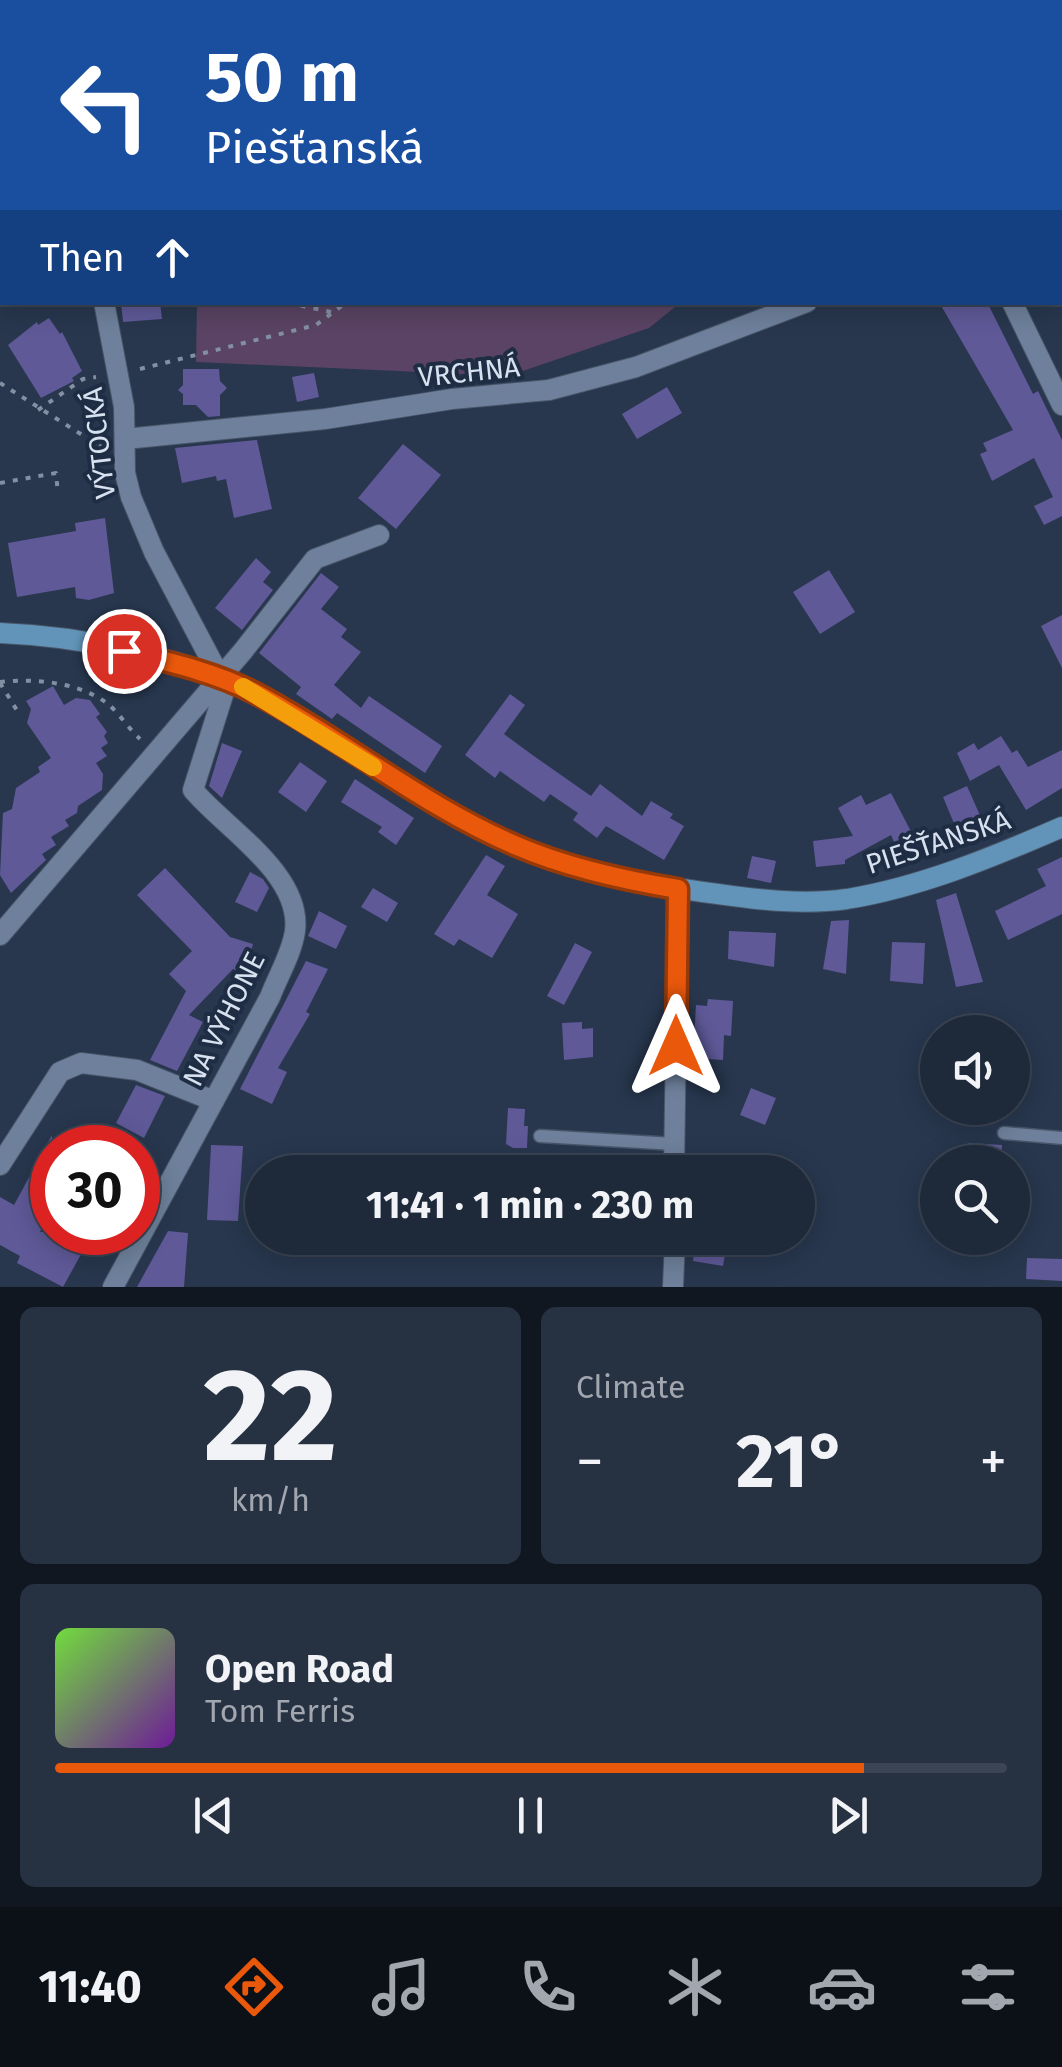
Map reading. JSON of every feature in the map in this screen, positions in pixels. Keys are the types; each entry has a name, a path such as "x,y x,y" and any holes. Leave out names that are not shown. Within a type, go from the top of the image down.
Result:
{"main road":[{"name":"PIEŠŤANSKÁ","path":"0,633 124,651 220,677 266,699 392,779 516,846 618,878 678,889 792,902 843,899 922,881 1062,826"}],"street":[{"name":"VÝTOCKÁ","path":"105,305 119,374 128,485 141,524 220,677"},
{"name":"VRCHNÁ","path":"125,447 452,399 548,390 636,368 798,305"},
{"path":"1013,305 1062,405"},
{"path":"0,935 316,559 379,535"},
{"name":"NA VÝHONE","path":"113,1287 270,997 291,947 296,916 292,898 276,874 193,790 223,695 220,677"},
{"path":"674,1155 678,889"},
{"name":"NA VÝHONE","path":"0,1165 60,1072 82,1063 137,1070 214,1101"},
{"path":"673,1287 674,1255"}],"lane":[{"path":"1004,1133 1062,1138"},
{"path":"540,1136 674,1144"}],"path":[{"path":"293,305 336,313"},
{"path":"38,410 82,378 119,374 316,325 344,305"},
{"path":"0,383 107,451 125,447"},
{"path":"0,483 56,473 58,494"},
{"path":"18,712 0,683 22,679 87,693 109,704 154,754"}],"shaded area":[{"path":"197,305 678,305 649,328 508,376 196,362"}],"building":[{"path":"121,305 160,305 162,319 123,322"},
{"path":"941,305 988,305 1033,394 1038,391 1062,440 1062,516 1044,525 1034,506 1053,497 1034,458 992,481 980,454 987,451 983,443 1013,430"},
{"path":"49,318 62,332 82,371 72,378 74,381 41,398 8,345 37,322 38,325"},
{"path":"183,369 219,369 220,381 227,388 220,395 220,416 208,417 196,405 183,405 183,394 178,390 183,385"},
{"path":"314,373 319,397 297,402 292,377"},
{"path":"667,387 682,413 637,439 622,414"},
{"path":"257,440 272,509 234,518 226,479 217,481 216,476 182,483 175,448"},
{"path":"403,444 441,475 396,529 358,498"},
{"path":"105,518 114,593 89,600 76,598 75,587 17,597 8,543 76,531 75,523"},
{"path":"256,558 271,572 263,582 273,590 242,630 215,608"},
{"path":"829,570 855,612 820,634 793,592"},
{"path":"321,573 339,587 321,609 347,629 341,637 361,652 334,685 361,708 369,696 442,746 425,773 337,713 332,719 296,694 301,687 259,653"},
{"path":"1062,615 1062,668 1041,626"},
{"path":"53,686 64,705 76,698 90,700 100,714 96,717 107,732 104,736 108,743 101,748 107,756 96,763 103,774 102,790 65,820 69,826 51,837 56,845 42,854 46,860 11,893 0,875 3,813 12,809 16,788 40,772 38,767 51,758 27,723 31,709 26,701"},
{"path":"510,694 525,705 504,734 531,754 591,796 600,784 642,816 651,801 673,814 670,818 684,826 664,860 606,826 597,838 573,820 578,813 550,794 544,802 500,771 495,778 465,755"},
{"path":"1001,736 1028,767 1062,750 1062,788 1026,810 999,765 970,781 957,753 974,743 978,750"},
{"path":"222,743 242,751 222,798 209,786"},
{"path":"300,762 327,781 306,812 278,792"},
{"path":"355,779 414,818 396,845 378,832 382,827 341,802"},
{"path":"967,786 983,822 958,833 943,797"},
{"path":"891,793 918,845 899,854 891,835 845,860 845,864 816,867 813,841 853,836 838,808 861,795 866,805"},
{"path":"486,855 505,866 487,895 518,914 492,958 459,939 454,946 434,934"},
{"path":"752,856 776,861 771,883 747,878"},
{"path":"1062,857 1062,914 1008,940 995,911 1046,886 1037,869"},
{"path":"165,868 230,937 253,944 244,973 233,969 189,1015 203,1022 177,1071 150,1060 186,991 169,974 192,951 137,895"},
{"path":"250,872 263,879 269,888 257,912 235,902"},
{"path":"373,888 398,903 387,922 361,907"},
{"path":"956,893 983,982 956,987 936,900"},
{"path":"319,911 347,926 336,949 308,936"},
{"path":"849,920 846,974 823,969 831,921"},
{"path":"729,931 776,933 774,967 728,959"},
{"path":"892,942 925,943 923,984 890,981"},
{"path":"575,943 592,952 564,1005 547,996"},
{"path":"306,961 328,969 306,1012 310,1014 278,1068 287,1072 272,1104 240,1089"},
{"path":"708,999 733,1001 731,1036 724,1035 723,1060 693,1058 696,1005 707,1006"},
{"path":"582,1022 582,1029 593,1028 593,1057 564,1060 562,1023"},
{"path":"136,1085 165,1096 150,1125 116,1123"},
{"path":"751,1088 776,1098 765,1125 740,1115"},
{"path":"508,1108 525,1109 527,1148 506,1144"},
{"path":"211,1145 243,1146 238,1221 207,1220"},
{"path":"30,1176 30,1255 81,1255 63,1287 17,1263 20,1256 0,1245 0,1197 14,1205"},
{"path":"168,1231 188,1233 184,1287 137,1287 155,1255 160,1255 160,1245"},
{"path":"694,1255 725,1255 723,1266 693,1261"},
{"path":"1027,1258 1062,1259 1062,1281 1026,1279"}],"slow traffic":[{"path":"243,687 373,767"}],"route":[{"path":"124,651 220,677 253,692 392,779 516,846 564,864 678,889 676,1046"}]}
